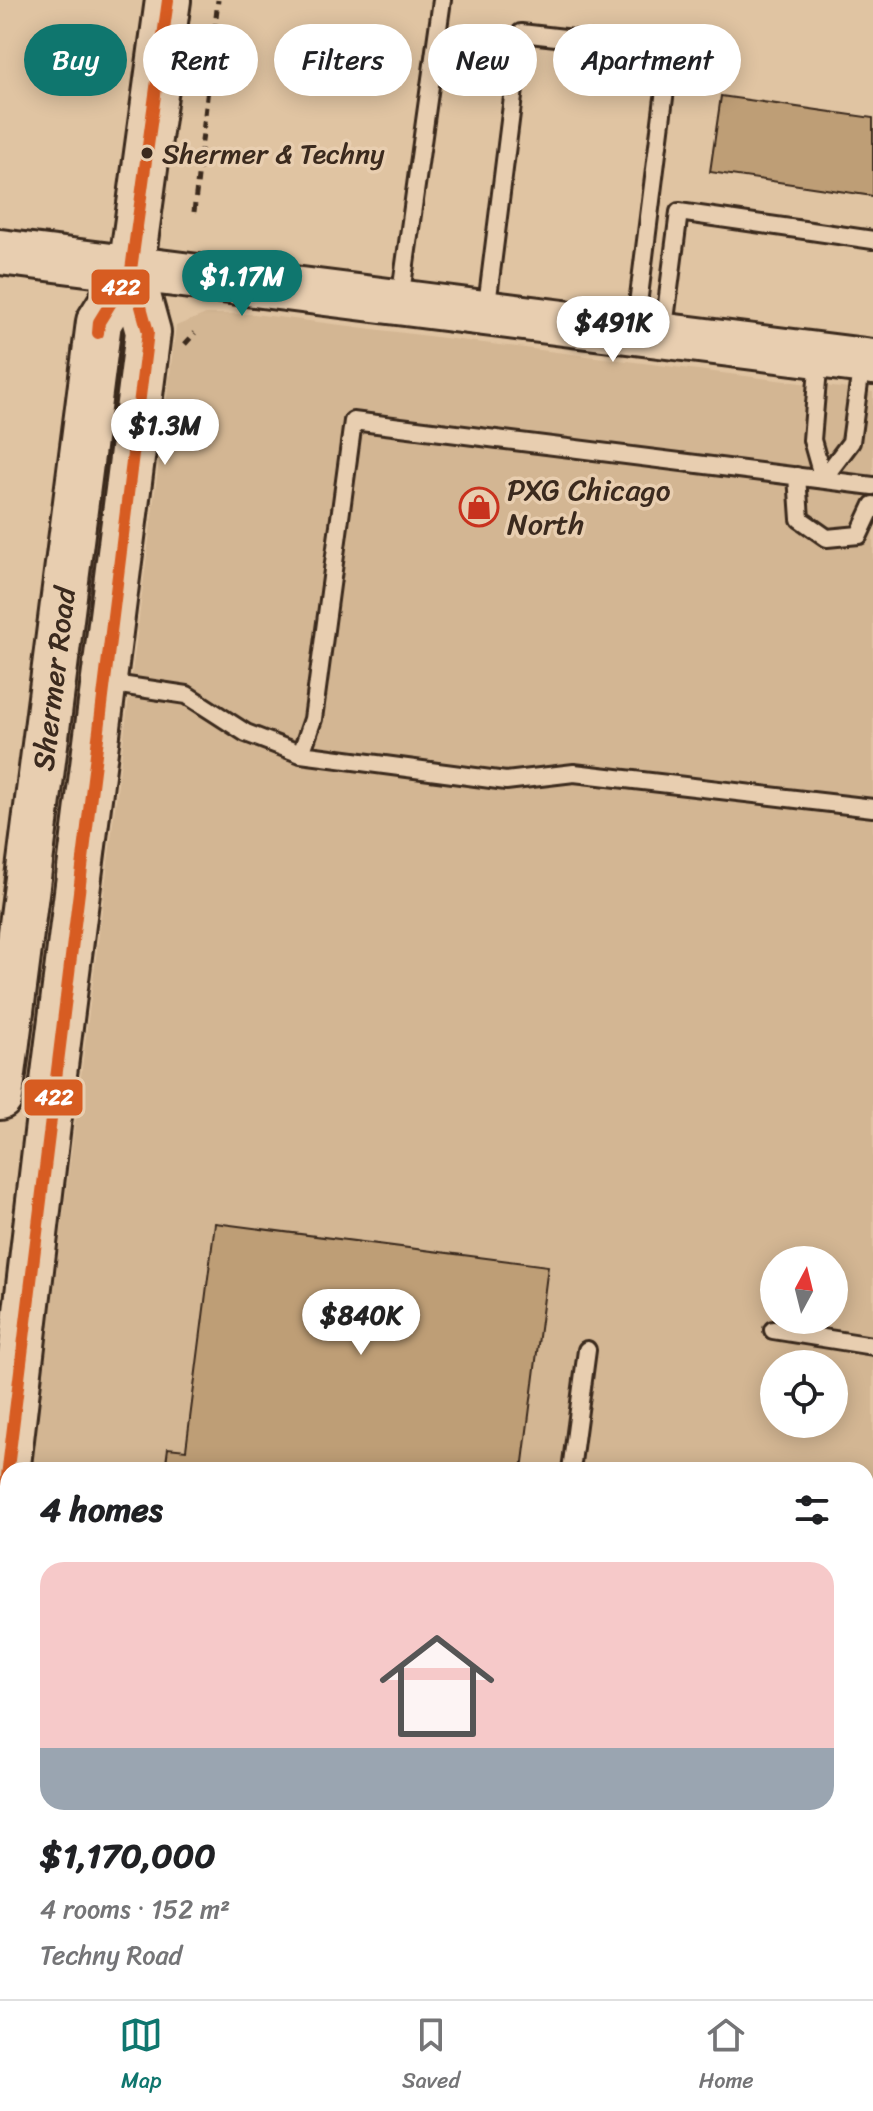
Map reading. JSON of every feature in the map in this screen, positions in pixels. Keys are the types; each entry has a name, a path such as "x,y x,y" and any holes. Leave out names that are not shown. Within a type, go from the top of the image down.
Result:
{"main road":[{"name":"Shermer Road","path":"9,1462 148,332 131,270 168,0"},
{"path":"0,252 867,362"},
{"name":"Shermer Road","path":"0,1097 99,322 131,270"}],"lane":[{"path":"400,303 442,0"},
{"path":"485,314 521,33 670,50 648,334"},
{"path":"648,334 679,212 873,240"},
{"path":"819,356 812,440 823,479"},
{"path":"823,479 851,442 867,362"},
{"path":"301,754 313,719 353,421 873,486"},
{"path":"797,476 800,519 827,538 859,535 873,505"},
{"path":"104,683 187,695 246,733 301,754 506,781 574,773 873,808"},
{"path":"798,1334 873,1346"},
{"path":"572,1462 587,1350"}],"path":[{"path":"194,212 218,0"}],"shaded area":[{"path":"206,314 254,314 873,392 873,1462 32,1462 176,326"}],"building":[{"path":"721,96 873,118 873,196 710,172"},
{"path":"215,1223 548,1266 523,1462 166,1462 168,1448 186,1450"}],"transit line":[{"name":"422","path":"98,333 99,322 131,270 168,0"},
{"name":"422","path":"9,1462 148,332 131,270"}],"place":[{"name":"Shermer & Techny","path":"147,153"},
{"name":"PXG Chicago North","path":"479,507"}]}
